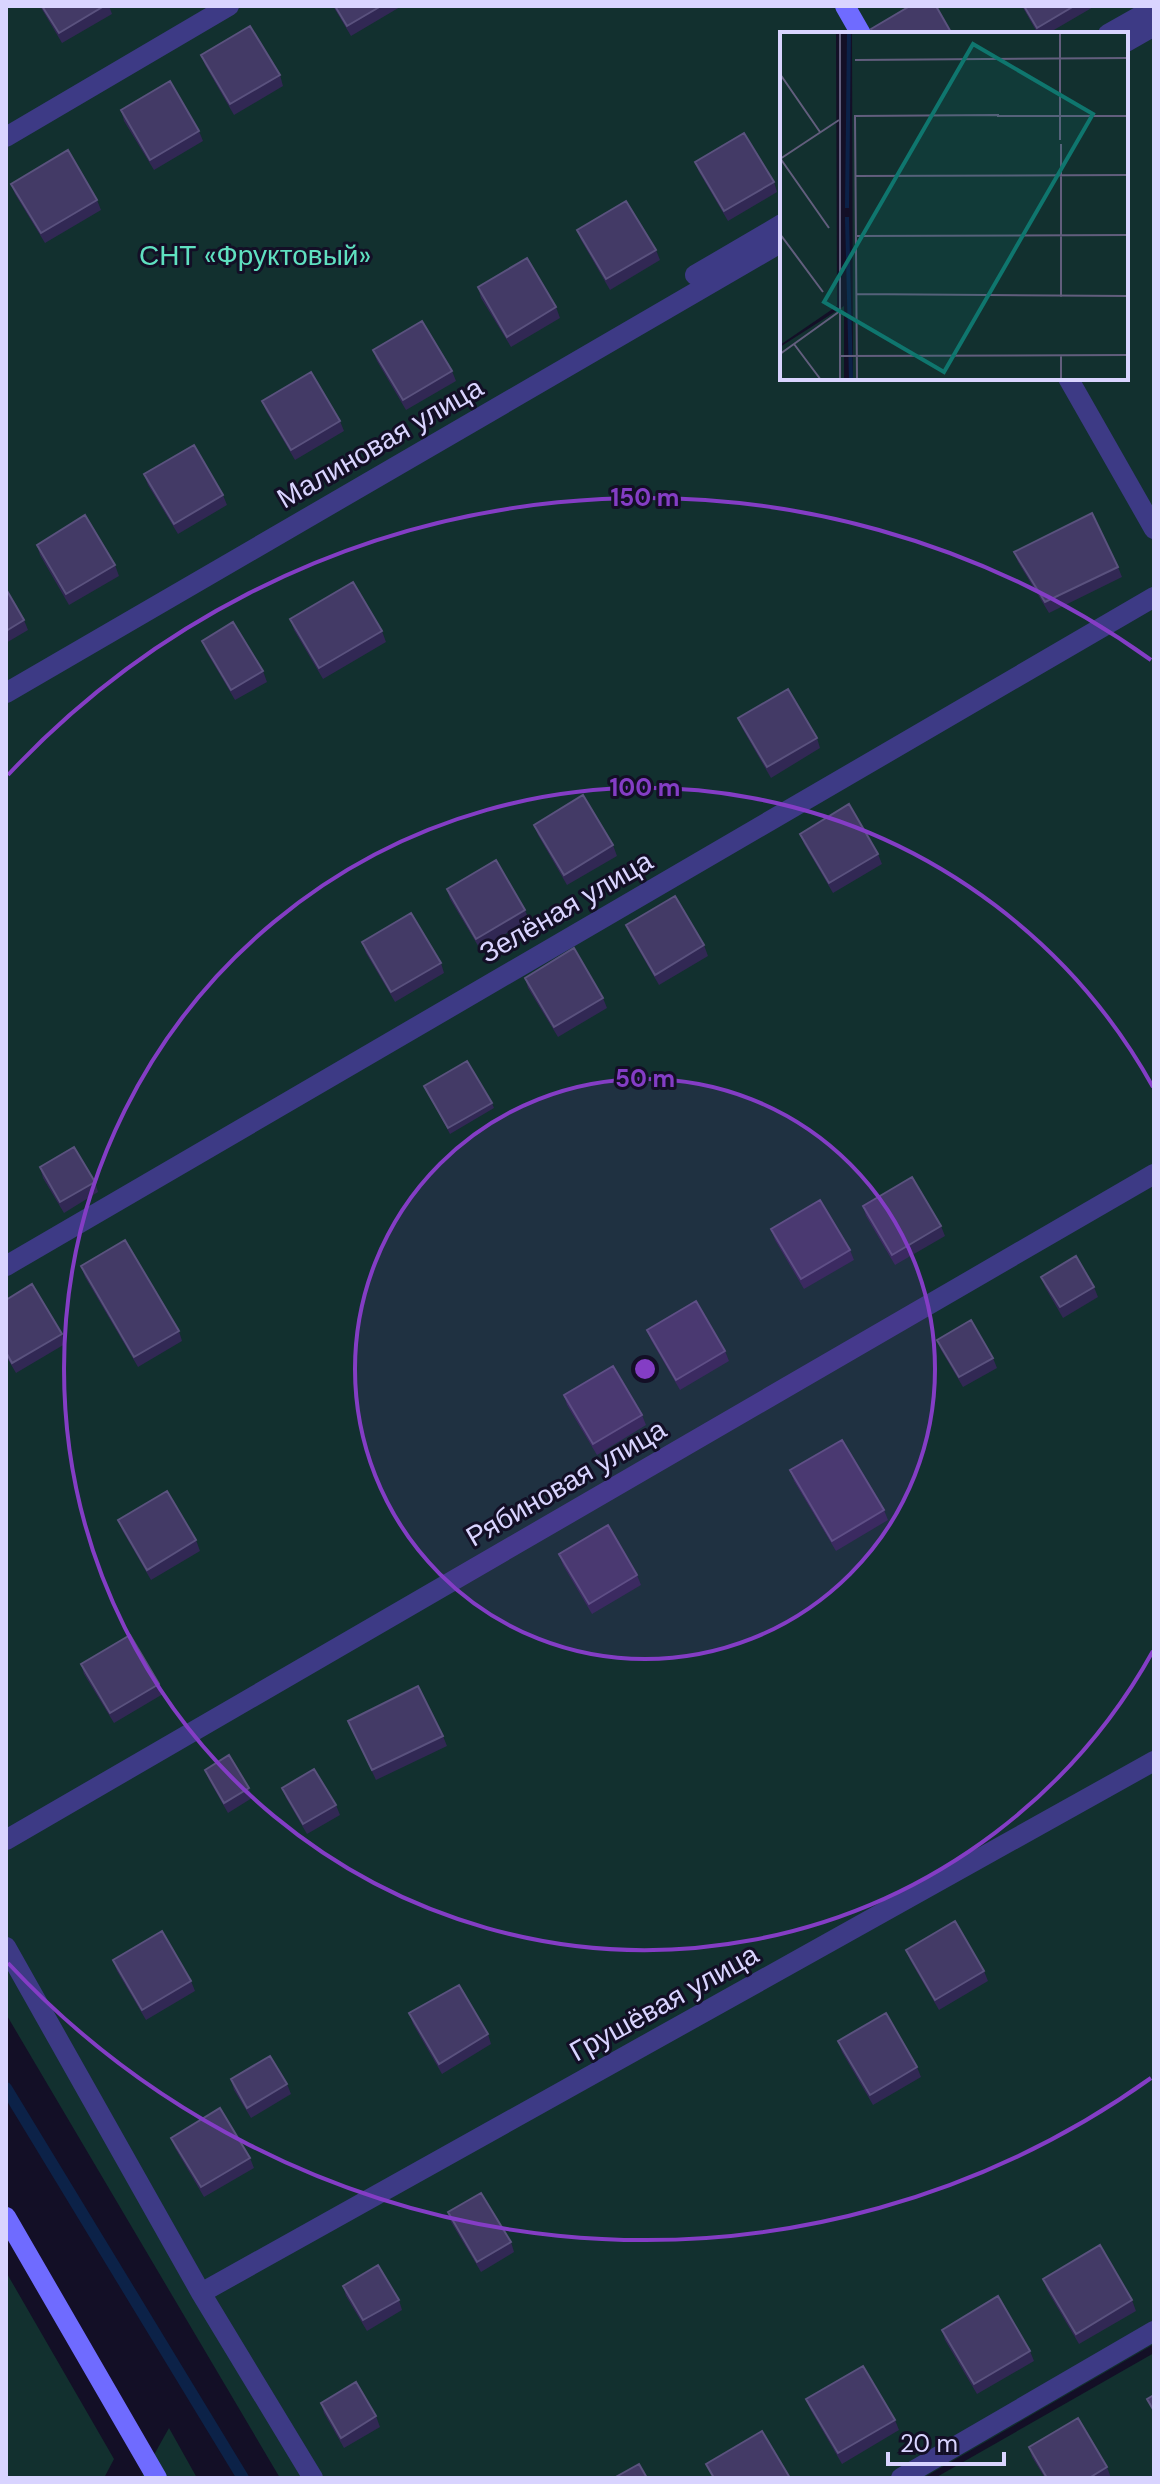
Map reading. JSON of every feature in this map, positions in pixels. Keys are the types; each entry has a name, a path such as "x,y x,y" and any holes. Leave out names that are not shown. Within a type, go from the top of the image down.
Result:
{"street":[{"path":"6,137 229,6"},
{"path":"845,6 860,32"},
{"path":"1112,32 1154,8"},
{"path":"1128,41 1154,26"},
{"path":"695,275 780,225"},
{"name":"Малиновая улица","path":"6,693 780,243"},
{"path":"1069,380 1154,529"},
{"path":"6,680 483,399"},
{"name":"Зелёная улица","path":"6,1266 1154,597"},
{"name":"Рябиновая улица","path":"6,1840 1154,1174"},
{"name":"Грушёвая улица","path":"201,2293 1154,1761"},
{"path":"6,1947 201,2293 313,2478"},
{"path":"6,2217 157,2478"},
{"path":"901,2478 1154,2331"}],"green space":[{"name":"СНТ «Фруктовый»","path":"6,6 1154,6 1128,32 780,32 780,237 6,687"},
{"path":"1154,23 1154,2344 923,2478 280,2478 6,2014 6,690 780,240 780,380 1128,380 1128,38"},
{"path":"6,2272 114,2459 104,2478 6,2478"},
{"path":"1154,2353 1154,2478 935,2478"},
{"path":"169,2428 197,2478 141,2478"}],"building":[{"path":"42,6 104,6 59,33"},
{"path":"335,6 381,6 347,26"},
{"path":"910,6 936,6 951,32 873,32 871,29"},
{"path":"1024,6 1074,6 1037,28"},
{"path":"250,26 280,75 230,104 201,55"},
{"path":"170,81 199,131 150,160 121,110"},
{"path":"744,133 774,182 724,211 695,162"},
{"path":"68,150 97,200 41,233 11,184"},
{"path":"626,201 656,250 606,279 577,230"},
{"path":"527,258 556,307 507,337 478,287"},
{"path":"422,321 452,371 403,400 373,350"},
{"path":"311,372 340,421 291,450 262,401"},
{"path":"194,445 223,495 174,524 144,474"},
{"path":"1092,513 1118,567 1045,602 1014,552"},
{"path":"85,515 115,565 66,594 37,545"},
{"path":"353,582 382,631 319,668 290,619"},
{"path":"6,589 24,620 6,631"},
{"path":"233,622 263,671 231,690 202,641"},
{"path":"788,689 817,738 767,767 738,718"},
{"path":"583,795 613,845 564,875 534,825"},
{"path":"849,804 878,854 829,883 800,834"},
{"path":"496,860 525,910 476,939 447,889"},
{"path":"675,896 704,945 655,975 626,925"},
{"path":"411,913 441,963 391,992 362,942"},
{"path":"574,948 603,998 554,1027 525,978"},
{"path":"467,1061 492,1103 448,1128 424,1086"},
{"path":"74,1147 95,1182 60,1202 40,1167"},
{"path":"912,1177 941,1226 892,1255 863,1206"},
{"path":"820,1200 850,1250 801,1279 771,1229"},
{"path":"125,1240 179,1331 134,1357 81,1266"},
{"path":"1076,1256 1094,1287 1060,1307 1041,1277"},
{"path":"32,1284 62,1334 12,1363 6,1352 6,1300"},
{"path":"696,1301 725,1351 676,1380 647,1330"},
{"path":"971,1320 993,1358 959,1377 937,1340"},
{"path":"613,1366 642,1415 593,1444 564,1395"},
{"path":"842,1440 884,1510 832,1541 790,1470"},
{"path":"167,1491 196,1540 147,1570 118,1520"},
{"path":"608,1525 637,1575 589,1604 559,1554"},
{"path":"130,1635 159,1684 110,1713 81,1664"},
{"path":"418,1686 443,1736 372,1770 348,1721"},
{"path":"229,1755 249,1788 224,1803 205,1770"},
{"path":"314,1769 336,1805 303,1824 282,1788"},
{"path":"955,1921 984,1971 935,2000 906,1950"},
{"path":"162,1931 191,1981 142,2010 113,1960"},
{"path":"459,1985 488,2034 439,2064 409,2013"},
{"path":"886,2013 917,2067 870,2095 838,2041"},
{"path":"270,2056 287,2084 247,2108 231,2079"},
{"path":"220,2108 250,2158 201,2187 171,2138"},
{"path":"481,2193 511,2242 477,2262 448,2212"},
{"path":"1100,2245 1132,2300 1076,2334 1043,2279"},
{"path":"378,2265 399,2300 363,2320 343,2286"},
{"path":"998,2296 1030,2351 974,2384 942,2330"},
{"path":"863,2366 895,2420 838,2453 806,2399"},
{"path":"356,2382 376,2416 341,2438 321,2403"},
{"path":"1154,2395 1154,2411 1147,2399"},
{"path":"1078,2418 1107,2467 1089,2478 1047,2478 1029,2447"},
{"path":"762,2431 790,2478 714,2478 706,2464"},
{"path":"639,2464 647,2478 614,2478"}],"waterway":[{"path":"6,2088 243,2478"}]}
